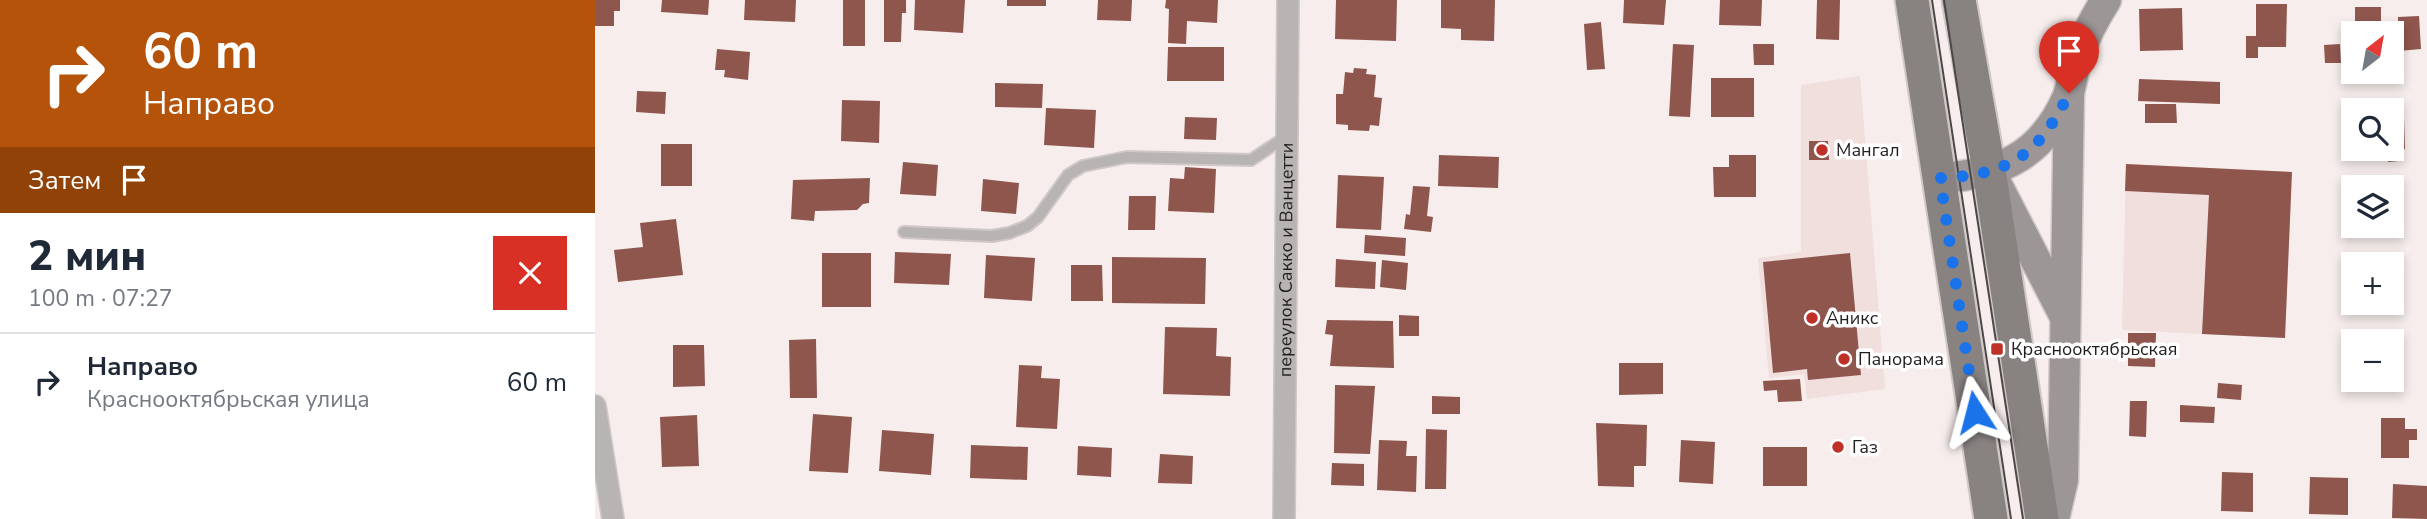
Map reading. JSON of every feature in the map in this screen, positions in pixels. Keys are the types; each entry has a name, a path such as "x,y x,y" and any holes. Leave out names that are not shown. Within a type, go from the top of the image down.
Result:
{"main road":[{"path":"1912,0 1991,519"},
{"path":"1959,0 1989,170 2042,519"},
{"path":"1940,178 1989,170 2022,158 2038,144 2052,127 2069,93 2082,46 2106,0"},
{"path":"2054,519 2063,480 2069,93"},
{"path":"1989,170 2066,318"}],"street":[{"name":"переулок Сакко и Ванцетти","path":"1284,519 1288,0"},
{"path":"595,406 613,519"}],"lane":[{"path":"904,232 992,236 1009,233 1027,226 1038,217 1068,175 1083,166 1127,157 1251,160 1287,136"}],"shaded area":[{"path":"1860,76 1885,389 1807,399 1804,374 1769,378 1758,258 1801,252 1801,85"},
{"path":"2126,164 2292,172 2285,338 2122,330"}],"building":[{"path":"595,0 620,0 620,11 614,11 614,26 595,26"},
{"path":"662,0 709,0 708,15 661,12"},
{"path":"745,0 796,0 795,22 744,20"},
{"path":"843,0 865,0 865,46 843,46"},
{"path":"884,0 906,0 906,13 902,13 901,42 884,42"},
{"path":"915,0 965,0 963,33 914,30"},
{"path":"1007,0 1046,0 1046,6 1007,6"},
{"path":"1098,0 1132,0 1131,21 1097,20"},
{"path":"1166,0 1218,0 1217,23 1187,21 1186,44 1168,43 1169,9 1165,8"},
{"path":"1336,0 1397,0 1396,41 1335,39"},
{"path":"1441,0 1495,0 1494,41 1461,40 1461,29 1441,28"},
{"path":"1624,0 1666,0 1664,25 1623,23"},
{"path":"1720,0 1762,0 1761,26 1719,25"},
{"path":"1817,0 1840,0 1839,40 1816,39"},
{"path":"2256,4 2287,4 2286,47 2258,47 2258,58 2246,58 2246,36 2256,36"},
{"path":"2355,7 2381,7 2381,21 2355,21"},
{"path":"2182,8 2183,50 2140,51 2139,9"},
{"path":"2419,16 2421,49 2405,50 2405,21 2398,21 2398,17"},
{"path":"1601,22 1605,69 1587,70 1584,24"},
{"path":"1673,44 1694,45 1690,117 1669,116"},
{"path":"1753,44 1774,44 1774,65 1754,65"},
{"path":"2340,44 2341,63 2325,63 2324,45"},
{"path":"1168,47 1224,47 1224,81 1167,81"},
{"path":"717,49 750,52 748,80 724,77 725,70 715,70"},
{"path":"1354,68 1367,69 1366,74 1376,75 1374,97 1382,98 1379,126 1370,125 1369,131 1348,130 1348,125 1336,124 1336,94 1343,94 1345,72 1353,73"},
{"path":"1711,78 1754,78 1754,117 1711,117"},
{"path":"2139,79 2220,82 2220,104 2138,101"},
{"path":"995,83 1043,84 1042,108 995,107"},
{"path":"637,91 666,92 665,114 636,112"},
{"path":"842,100 880,101 879,143 841,141"},
{"path":"2145,104 2176,104 2177,123 2145,123"},
{"path":"1046,108 1096,110 1094,148 1044,145"},
{"path":"1185,117 1217,118 1216,140 1184,139"},
{"path":"1809,141 1828,141 1829,160 1809,160"},
{"path":"661,144 692,144 692,186 661,186"},
{"path":"1439,155 1499,157 1498,188 1438,186"},
{"path":"1729,155 1756,155 1756,197 1714,197 1713,167 1729,167"},
{"path":"903,162 938,165 936,196 900,194"},
{"path":"2126,164 2292,172 2285,338 2202,334 2209,195 2125,191"},
{"path":"1185,167 1216,169 1214,213 1168,211 1170,178 1184,179"},
{"path":"1338,175 1384,177 1381,230 1336,228"},
{"path":"870,178 869,203 863,204 857,210 815,211 814,221 791,219 793,180"},
{"path":"983,179 1019,183 1016,214 981,211"},
{"path":"1413,186 1430,187 1427,216 1433,217 1431,232 1404,229 1406,214 1410,215"},
{"path":"1129,196 1156,196 1155,230 1128,230"},
{"path":"676,219 683,275 618,282 614,250 643,247 640,223"},
{"path":"1365,235 1406,238 1405,256 1364,253"},
{"path":"895,252 951,254 949,285 894,283"},
{"path":"822,253 871,253 871,307 822,307"},
{"name":"Аникс","path":"1850,253 1861,375 1808,380 1807,369 1773,373 1763,262"},
{"path":"986,255 1035,258 1032,301 984,298"},
{"path":"1112,257 1206,258 1205,304 1112,303"},
{"path":"1336,259 1376,262 1375,289 1335,287"},
{"path":"1382,260 1408,263 1406,290 1380,287"},
{"path":"1071,265 1102,265 1103,301 1071,301"},
{"path":"1399,315 1419,316 1419,336 1399,336"},
{"path":"1327,320 1393,321 1394,368 1330,366 1333,335 1325,334"},
{"path":"1165,327 1217,328 1216,356 1231,357 1230,396 1163,394"},
{"path":"2128,333 2156,333 2155,367 2128,366"},
{"path":"816,339 817,398 790,398 789,340"},
{"path":"673,345 704,345 705,386 673,387"},
{"path":"1619,363 1663,363 1663,394 1619,395"},
{"path":"1019,365 1042,366 1041,378 1060,379 1057,429 1016,427"},
{"path":"1800,379 1802,401 1778,402 1777,390 1764,391 1763,381"},
{"path":"2218,383 2242,385 2241,400 2217,398"},
{"path":"1335,385 1375,386 1370,454 1334,453"},
{"path":"1432,396 1460,397 1460,414 1432,414"},
{"path":"2130,401 2147,401 2146,437 2129,436"},
{"path":"2180,405 2215,407 2214,423 2180,422"},
{"path":"813,414 852,417 848,473 809,471"},
{"path":"697,415 699,466 662,467 660,417"},
{"path":"2381,418 2405,418 2405,429 2417,429 2417,440 2409,440 2409,458 2381,458"},
{"path":"1596,423 1647,425 1646,466 1634,466 1634,487 1598,486"},
{"path":"1426,429 1447,430 1446,489 1425,489"},
{"path":"882,430 934,434 931,475 879,471"},
{"path":"1379,440 1407,441 1406,456 1417,456 1416,492 1377,490"},
{"path":"1681,440 1715,442 1713,484 1679,482"},
{"path":"971,445 1028,447 1027,480 970,478"},
{"path":"1078,446 1112,448 1111,477 1077,475"},
{"path":"1763,447 1807,447 1807,486 1763,486"},
{"path":"1160,454 1193,456 1192,484 1158,483"},
{"path":"1332,463 1364,464 1364,486 1331,485"},
{"path":"2222,472 2253,473 2253,512 2221,511"},
{"path":"2310,477 2348,478 2348,515 2309,514"},
{"path":"2393,484 2427,486 2427,519 2392,518"}],"tram line":[{"path":"1932,0 2011,519"},
{"path":"1944,0 2023,519"}],"place":[{"name":"Мангал","path":"1822,150"},
{"name":"Аникс","path":"1812,318"},
{"name":"Краснооктябрьская","path":"1997,349"},
{"name":"Панорама","path":"1844,359"},
{"name":"Газ","path":"1838,447"}],"route":[{"path":"1975,412 1940,178 1970,175 2022,158 2052,127 2069,93"}]}
